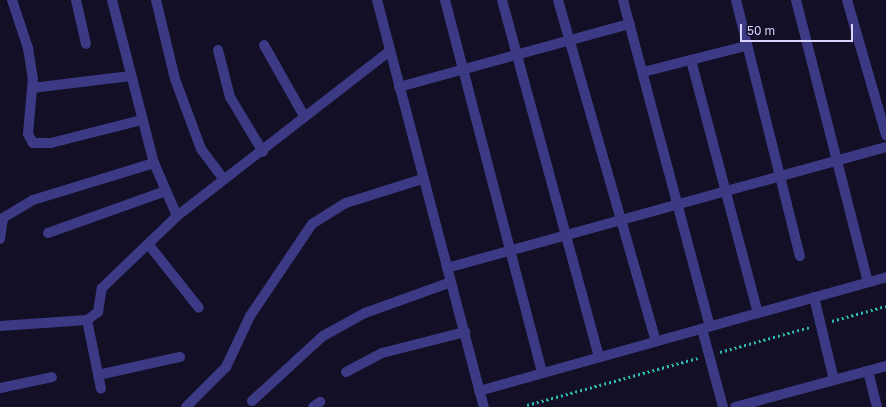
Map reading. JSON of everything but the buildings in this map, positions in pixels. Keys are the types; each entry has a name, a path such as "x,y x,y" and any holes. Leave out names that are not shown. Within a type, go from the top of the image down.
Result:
{"street":[{"path":"12,0 28,48 32,88 28,134 33,143 51,143 142,120"},
{"path":"76,0 86,44"},
{"path":"112,0 130,76 154,163 177,216"},
{"path":"156,0 183,100 201,149 223,178"},
{"path":"377,0 422,179 465,332 484,407"},
{"path":"444,0 511,250 542,373"},
{"path":"502,0 564,236 599,357"},
{"path":"558,0 568,40 656,342"},
{"path":"623,0 643,72 676,205 706,328 723,407"},
{"path":"796,0 835,162 868,282"},
{"path":"847,0 886,135"},
{"path":"738,1 746,46 782,176 800,256"},
{"path":"399,87 630,24"},
{"path":"264,45 304,116"},
{"path":"643,72 746,46"},
{"path":"218,50 230,96 263,152"},
{"path":"0,326 87,320 98,312 102,288 149,245 177,216 223,178 263,152 304,116 390,51"},
{"path":"692,60 758,313"},
{"path":"32,88 130,76"},
{"path":"447,268 886,147"},
{"path":"0,239 3,218 33,200 154,163"},
{"path":"186,407 226,367 247,321 312,224 346,204 422,179"},
{"path":"48,233 166,191"},
{"path":"149,245 199,308"},
{"path":"479,391 886,277"},
{"path":"252,401 323,336 365,313 451,282"},
{"path":"814,297 834,380"},
{"path":"87,320 101,389"},
{"path":"346,372 382,353 465,332"},
{"path":"98,375 180,357"},
{"path":"735,407 886,366"},
{"path":"868,370 877,407"},
{"path":"0,388 52,377"}]}
